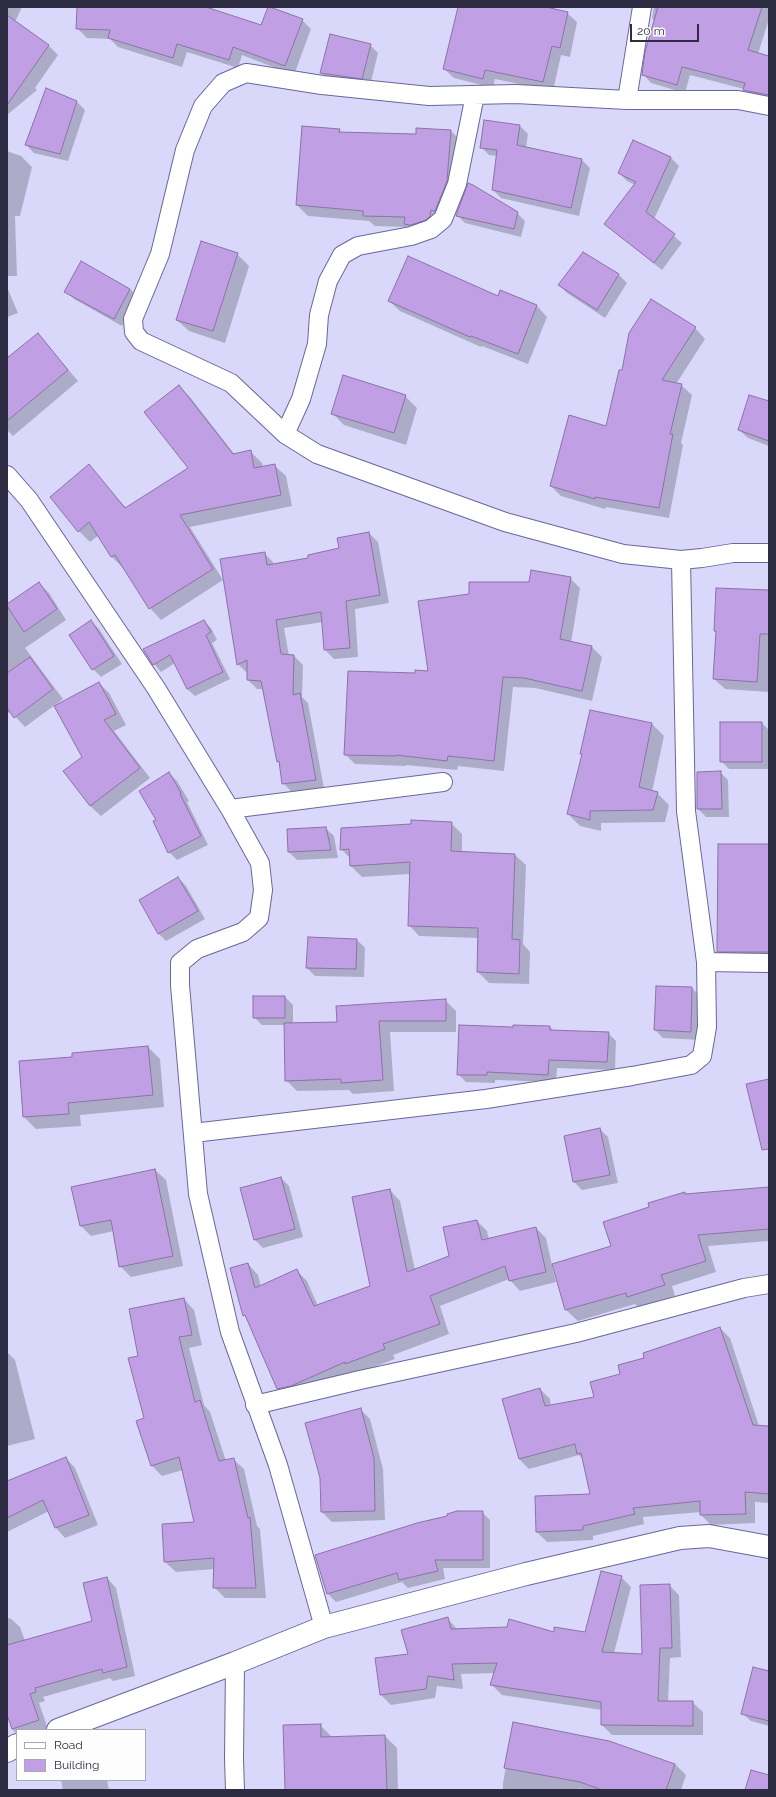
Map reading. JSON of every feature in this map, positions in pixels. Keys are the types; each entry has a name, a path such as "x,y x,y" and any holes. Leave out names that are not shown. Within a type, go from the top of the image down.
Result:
{"street":[{"path":"626,100 642,7"},
{"path":"769,106 738,100 626,100 516,94 429,96 322,85 246,73 223,83 203,106 185,150 160,254 133,319 134,332 141,341 231,383 285,434 317,454 505,522 623,554 681,560 733,553 769,552"},
{"path":"285,434 301,399 317,344 319,315 328,280 342,255 358,246 411,236 431,229 443,219 457,184 475,95"},
{"path":"7,475 29,500 156,688 230,809 260,863 263,890 259,918 243,932 197,948 180,963 180,986 198,1194 230,1332 255,1405 278,1465 324,1627"},
{"path":"193,1133 486,1099 691,1065 702,1056 707,1027 706,962 686,811 681,560"},
{"path":"230,809 443,782"},
{"path":"706,962 769,964"},
{"path":"255,1405 360,1380 576,1333 744,1288 769,1284"},
{"path":"61,1729 235,1663 324,1627 526,1574 680,1538 709,1536 769,1547"},
{"path":"235,1663 235,1790"},
{"path":"7,1751 16,1746"}],"building":[{"path":"77,7 206,7 261,25 268,7 270,7 303,19 285,66 233,47 229,60 177,44 173,58 108,38 110,30 76,29"},
{"path":"458,7 546,7 568,12 560,48 552,46 543,82 485,70 483,79 443,69"},
{"path":"658,7 762,7 748,50 769,56 769,95 743,90 745,83 682,67 677,85 642,75 645,52"},
{"path":"7,15 49,45 7,105"},
{"path":"330,34 371,44 362,79 320,73"},
{"path":"46,88 77,101 60,154 25,145"},
{"path":"484,120 520,125 517,145 582,159 571,208 492,190 497,150 480,148"},
{"path":"302,126 340,129 339,132 416,134 416,128 451,130 447,181 435,211 431,210 430,216 426,220 411,225 404,224 405,217 363,216 363,211 296,205"},
{"path":"633,140 671,157 646,212 675,234 654,263 604,224 636,182 618,173"},
{"path":"468,183 518,212 514,229 456,216"},
{"path":"201,241 238,253 213,331 176,320"},
{"path":"583,252 619,274 597,310 558,285"},
{"path":"408,256 498,296 500,290 537,305 518,354 471,336 470,337 388,301"},
{"path":"81,261 130,289 114,319 64,292"},
{"path":"651,299 696,327 662,380 682,384 670,434 673,434 659,508 595,497 595,499 550,486 569,415 606,426 619,370 622,370 629,333"},
{"path":"38,333 68,370 7,421 7,358"},
{"path":"343,375 406,395 394,433 331,414"},
{"path":"179,385 233,454 251,450 254,468 275,464 281,495 180,515 213,569 149,609 115,555 111,557 89,522 78,532 50,497 89,464 125,508 188,468 144,412"},
{"path":"749,395 769,401 769,441 738,430"},
{"path":"369,532 380,595 346,601 350,648 324,650 321,612 276,620 281,654 294,655 293,695 300,693 316,780 282,784 279,761 277,762 261,681 247,680 247,660 237,665 220,559 265,552 267,565 308,558 308,555 339,548 337,538"},
{"path":"531,570 571,577 560,639 592,646 582,691 524,678 503,677 494,761 448,756 447,761 396,755 344,755 348,671 415,673 415,670 428,671 418,601 469,594 469,582 529,582"},
{"path":"39,582 57,609 24,632 7,604"},
{"path":"716,588 769,590 769,634 760,634 757,682 713,679 716,631 714,631"},
{"path":"91,620 114,656 92,670 69,635"},
{"path":"204,620 211,632 206,635 223,672 187,689 170,655 153,665 143,649"},
{"path":"30,657 53,689 14,718 7,708 7,673"},
{"path":"99,682 116,714 104,720 140,768 90,806 63,771 82,757 54,706"},
{"path":"590,710 652,723 639,787 658,792 653,810 590,811 590,820 567,814 582,754 580,754"},
{"path":"720,722 762,722 762,762 720,762"},
{"path":"721,771 722,809 697,809 697,772"},
{"path":"169,772 181,793 180,794 201,836 168,853 153,821 156,820 139,791"},
{"path":"411,820 452,822 451,851 515,854 512,939 520,940 519,974 477,972 478,928 408,926 410,862 350,866 349,849 340,850 341,828 411,824"},
{"path":"326,827 331,850 288,852 287,829"},
{"path":"718,844 769,844 769,952 717,952"},
{"path":"178,877 198,911 158,934 139,900"},
{"path":"308,937 357,939 356,969 306,968"},
{"path":"656,986 692,987 691,1032 654,1030"},
{"path":"253,996 285,996 285,1018 253,1018"},
{"path":"446,999 446,1021 379,1021 383,1080 341,1083 341,1079 285,1081 284,1023 337,1022 336,1006"},
{"path":"459,1025 513,1027 513,1025 550,1026 550,1030 609,1032 607,1062 549,1060 548,1075 487,1072 487,1075 457,1075"},
{"path":"148,1046 153,1095 68,1103 69,1114 23,1117 19,1061 72,1057 72,1053"},
{"path":"769,1079 769,1149 762,1150 746,1084"},
{"path":"600,1128 610,1175 573,1182 564,1136"},
{"path":"155,1169 173,1256 119,1267 111,1220 80,1226 71,1187"},
{"path":"281,1177 295,1229 254,1240 240,1188"},
{"path":"769,1187 769,1229 698,1235 706,1261 661,1275 665,1285 627,1297 626,1293 565,1310 552,1264 611,1246 603,1222 649,1207 648,1203 685,1192 685,1194"},
{"path":"390,1189 407,1272 449,1256 443,1227 477,1220 482,1240 536,1227 546,1272 509,1281 505,1266 430,1296 440,1324 383,1344 385,1349 345,1364 345,1362 291,1386 277,1389 245,1315 243,1316 230,1268 248,1263 255,1288 297,1269 314,1306 370,1286 352,1197"},
{"path":"184,1298 192,1335 179,1337 195,1402 200,1400 219,1461 234,1458 248,1518 250,1517 256,1588 213,1588 214,1558 164,1562 162,1524 194,1522 179,1457 151,1466 136,1421 144,1418 128,1358 138,1356 129,1309"},
{"path":"720,1327 753,1425 769,1426 769,1494 745,1492 746,1514 700,1515 700,1501 633,1508 635,1514 583,1526 583,1530 536,1532 535,1496 590,1494 581,1453 577,1454 575,1444 519,1459 502,1399 540,1388 545,1406 594,1397 590,1382 620,1374 618,1365 644,1358 643,1353"},
{"path":"361,1408 374,1458 375,1511 321,1512 320,1478 305,1423"},
{"path":"66,1457 89,1515 55,1528 43,1500 7,1518 7,1481"},
{"path":"457,1511 483,1511 483,1560 435,1560 438,1571 399,1580 397,1573 327,1594 315,1555 417,1523 447,1516 447,1514"},
{"path":"601,1571 622,1576 602,1652 642,1654 640,1585 670,1584 672,1648 660,1648 658,1701 693,1701 693,1726 601,1725 601,1702 490,1685 497,1663 452,1664 454,1680 428,1676 426,1689 380,1695 375,1658 408,1654 401,1630 448,1617 451,1629 507,1627 509,1619 554,1632 554,1627 585,1632"},
{"path":"107,1577 127,1667 103,1673 102,1669 35,1688 36,1692 30,1694 39,1720 12,1729 7,1715 7,1645 92,1621 83,1583"},
{"path":"753,1667 769,1671 769,1721 741,1714"},
{"path":"513,1722 609,1741 675,1764 666,1790 602,1790 580,1782 504,1768"},
{"path":"321,1724 321,1737 385,1735 387,1790 285,1790 283,1725"},
{"path":"751,1770 769,1775 769,1790 745,1790"}]}
